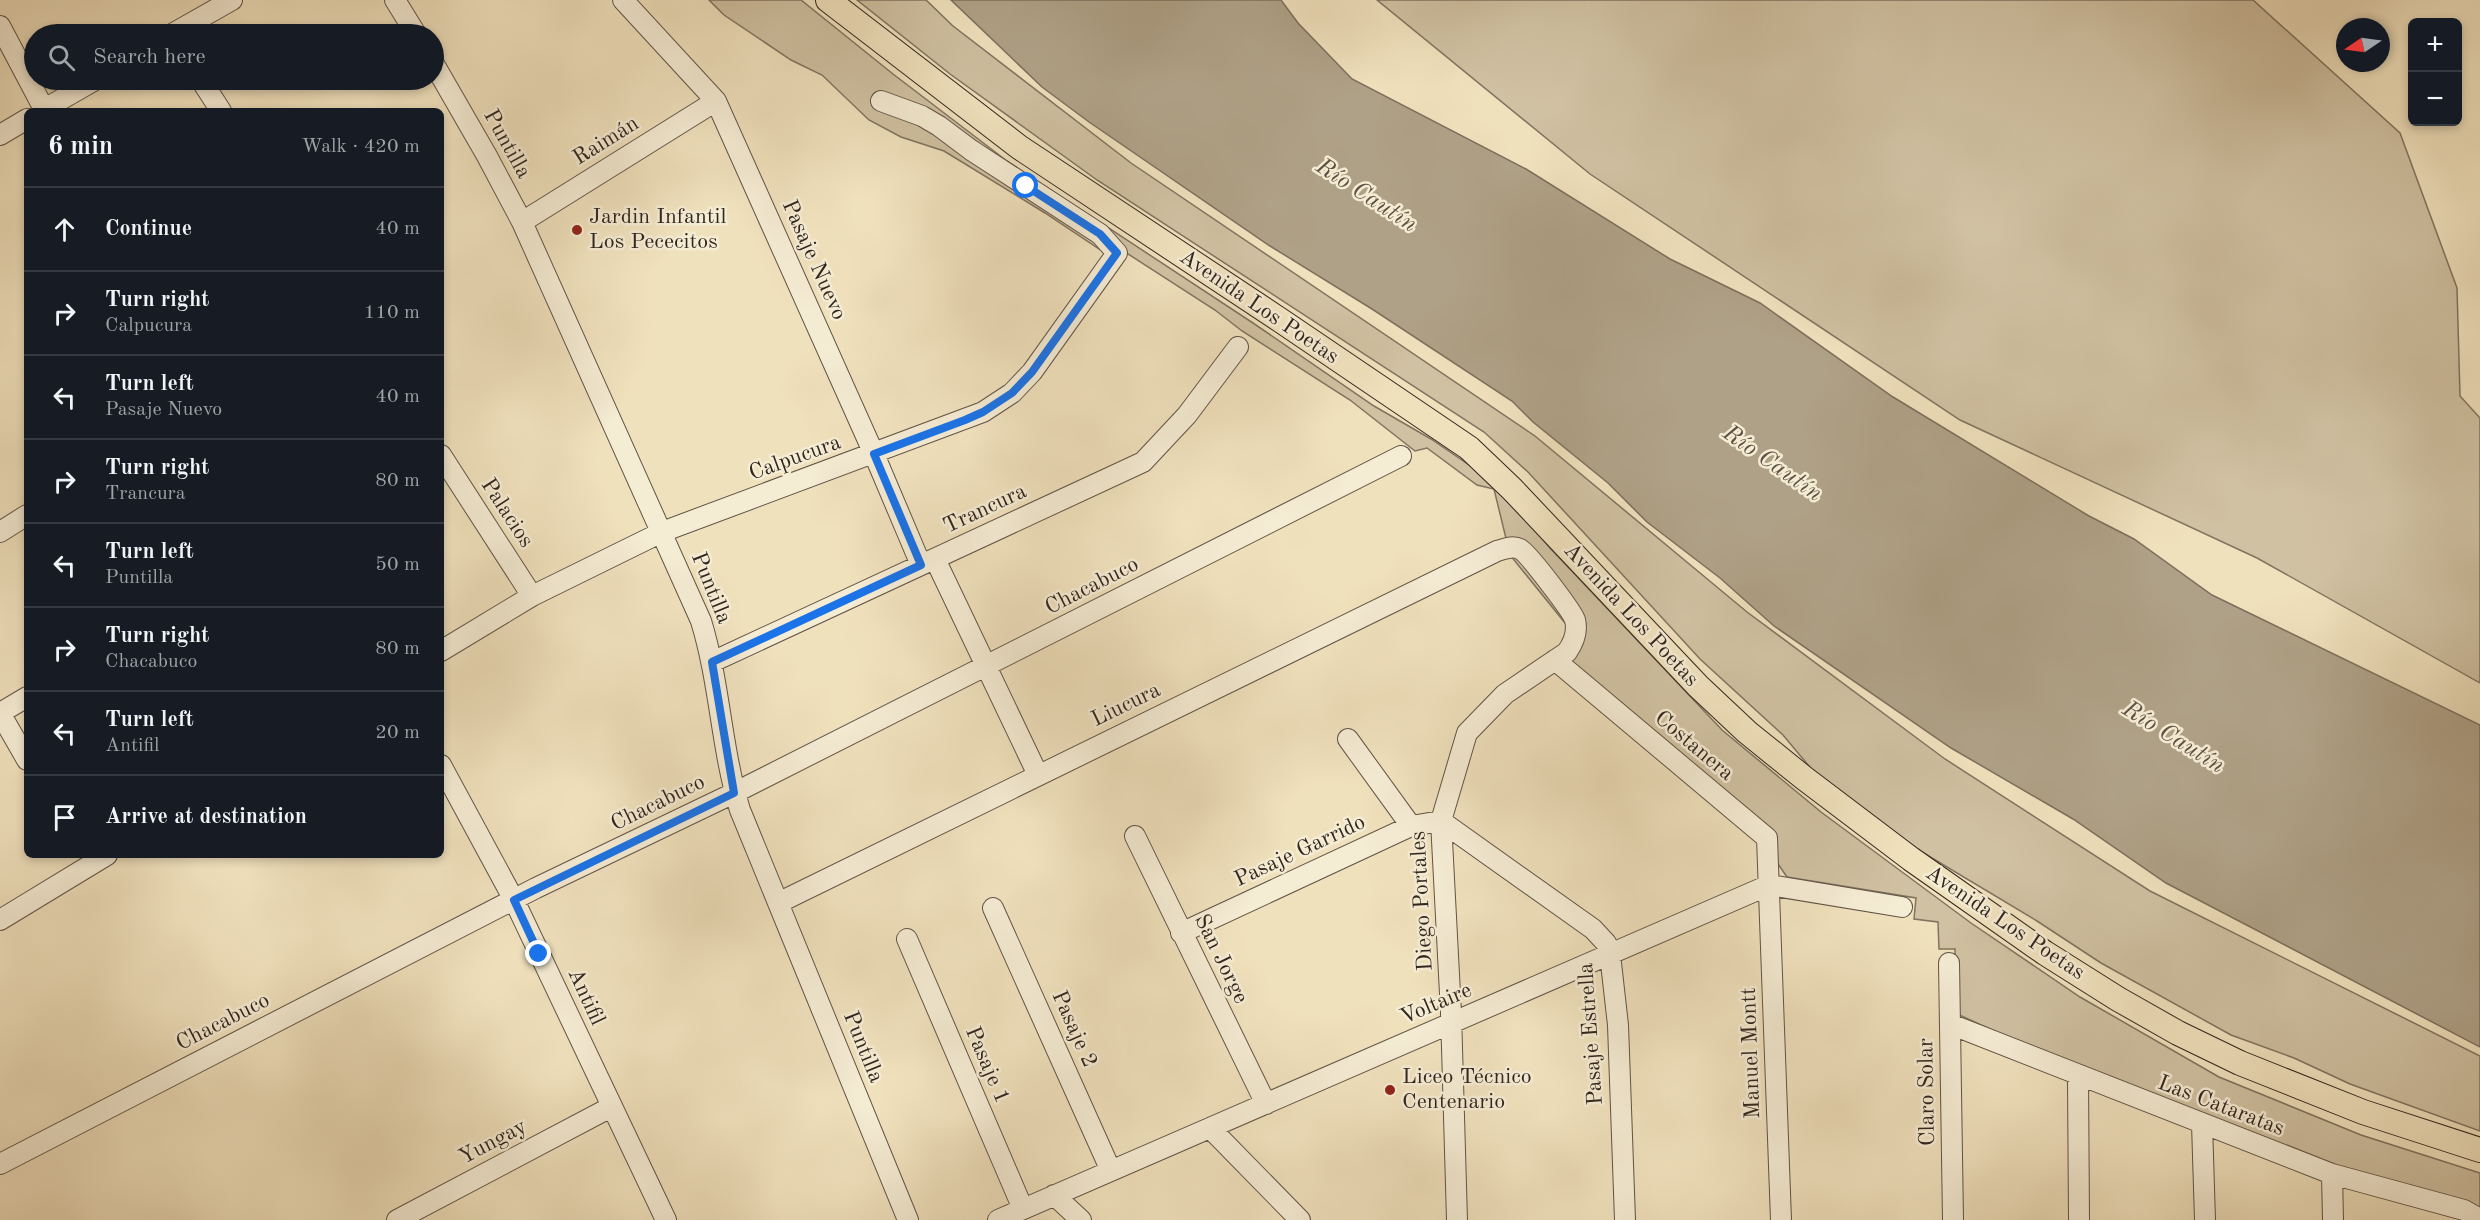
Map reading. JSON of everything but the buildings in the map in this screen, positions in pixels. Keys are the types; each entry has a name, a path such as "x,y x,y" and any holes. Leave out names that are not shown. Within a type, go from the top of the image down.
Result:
{"main road":[{"name":"Avenida Los Poetas","path":"828,0 1019,147 1469,448 1512,489 1698,686 1747,732 1893,845 2045,953 2178,1033 2240,1063 2363,1112 2480,1150"}],"street":[{"path":"190,24 232,0"},
{"path":"395,0 410,24"},
{"name":"Pasaje Nuevo","path":"624,0 716,101 874,454 928,562 987,666 1038,775"},
{"path":"0,26 24,80"},
{"name":"Puntilla","path":"444,81 522,222 701,621 712,662 734,793 908,1220"},
{"path":"29,90 37,108"},
{"path":"47,108 78,90"},
{"path":"207,90 219,108"},
{"name":"Raimán","path":"522,222 716,101"},
{"name":"Calpucura","path":"444,649 532,596 662,532 974,416 1012,393 1032,372 1117,253 1100,234 971,150 939,126 922,116 881,101"},
{"path":"0,135 24,121"},
{"name":"Trancura","path":"712,662 1143,462 1187,415 1238,347"},
{"name":"Chacabuco","path":"0,1164 514,900 734,793 1401,456"},
{"name":"Palacios","path":"444,460 532,596"},
{"path":"0,532 24,517"},
{"name":"Diego Portales","path":"1457,1220 1451,1024 1441,821 1467,733 1505,694 1568,652 1575,638 1575,624 1571,612 1524,551 1510,547 1497,551"},
{"name":"Liucura","path":"778,903 1497,551"},
{"name":"Costanera","path":"1555,660 1767,838 1769,885"},
{"path":"24,699 0,713 24,755"},
{"name":"Diego Portales","path":"1348,739 1411,826"},
{"name":"Antifil","path":"444,771 514,900 666,1220"},
{"name":"Pasaje Garrido","path":"1181,933 1411,826 1441,821"},
{"name":"Pasaje Estrella","path":"1441,821 1593,929 1606,943 1610,954 1618,1025 1625,1220"},
{"name":"San Jorge","path":"1135,836 1266,1104"},
{"path":"0,920 86,861"},
{"path":"1769,885 1902,907"},
{"name":"Voltaire","path":"998,1220 1769,885"},
{"name":"Manuel Montt","path":"1769,885 1781,1220"},
{"name":"Pasaje 2","path":"993,908 1111,1171"},
{"name":"Pasaje 1","path":"907,939 1023,1209"},
{"name":"Claro Solar","path":"1949,963 1953,1220"},
{"name":"Las Cataratas","path":"1950,1024 2202,1125 2332,1174 2469,1216"},
{"path":"2078,1076 2079,1220"},
{"name":"Yungay","path":"397,1220 611,1107"},
{"path":"2202,1125 2205,1220"},
{"path":"1210,1128 1300,1220"},
{"path":"2332,1174 2333,1220"},
{"path":"1054,1195 1081,1220"}],"shaded area":[{"path":"709,0 801,0 1007,161 1253,323 1374,406 1431,439 1472,467 1502,491 1550,548 1722,730 1821,812 1971,923 2080,997 2219,1077 2361,1135 2480,1173 2480,1219 2078,1069 1955,1013 1955,949 1939,949 1938,922 1914,919 1916,898 1787,877 1776,861 1773,830 1559,655 1578,639 1510,555 1494,489 1477,485 1427,448 1415,451 1350,400 1111,243 1105,253 944,151 901,137 869,120 822,75 791,60 724,15"},
{"path":"857,0 926,0 953,26 1131,163 1535,436 1747,612 1945,759 2150,891 2480,1056 2480,1131 2350,1084 2294,1058 2231,1035 2101,963 2037,921 1922,852 1819,778 1783,735 1700,659 1528,472 1484,432 1097,180 950,74"},
{"path":"1377,0 2253,0 2400,133 2457,288 2460,396 2480,418 2480,683 2257,558 1960,420 1590,174"}],"water":[{"name":"Río Cautín","path":"951,0 1281,0 1298,23 1352,79 1526,169 1670,259 1760,303 1893,397 2089,516 2134,539 2212,595 2480,725 2480,1047 2166,883 2073,819 1951,748 1774,626 1720,578 1647,522 1608,483 1533,422 1512,401 1372,309 1270,246 1089,122 1042,87"}],"place":[{"name":"Jardin Infantil Los Pececitos","path":"577,230"},
{"name":"Liceo Técnico Centenario","path":"1390,1090"}],"route":[{"path":"539,954 514,900 734,793 712,662 921,565 874,454 965,420 983,412 1012,393 1032,372 1117,253 1100,234 1026,186"}]}
